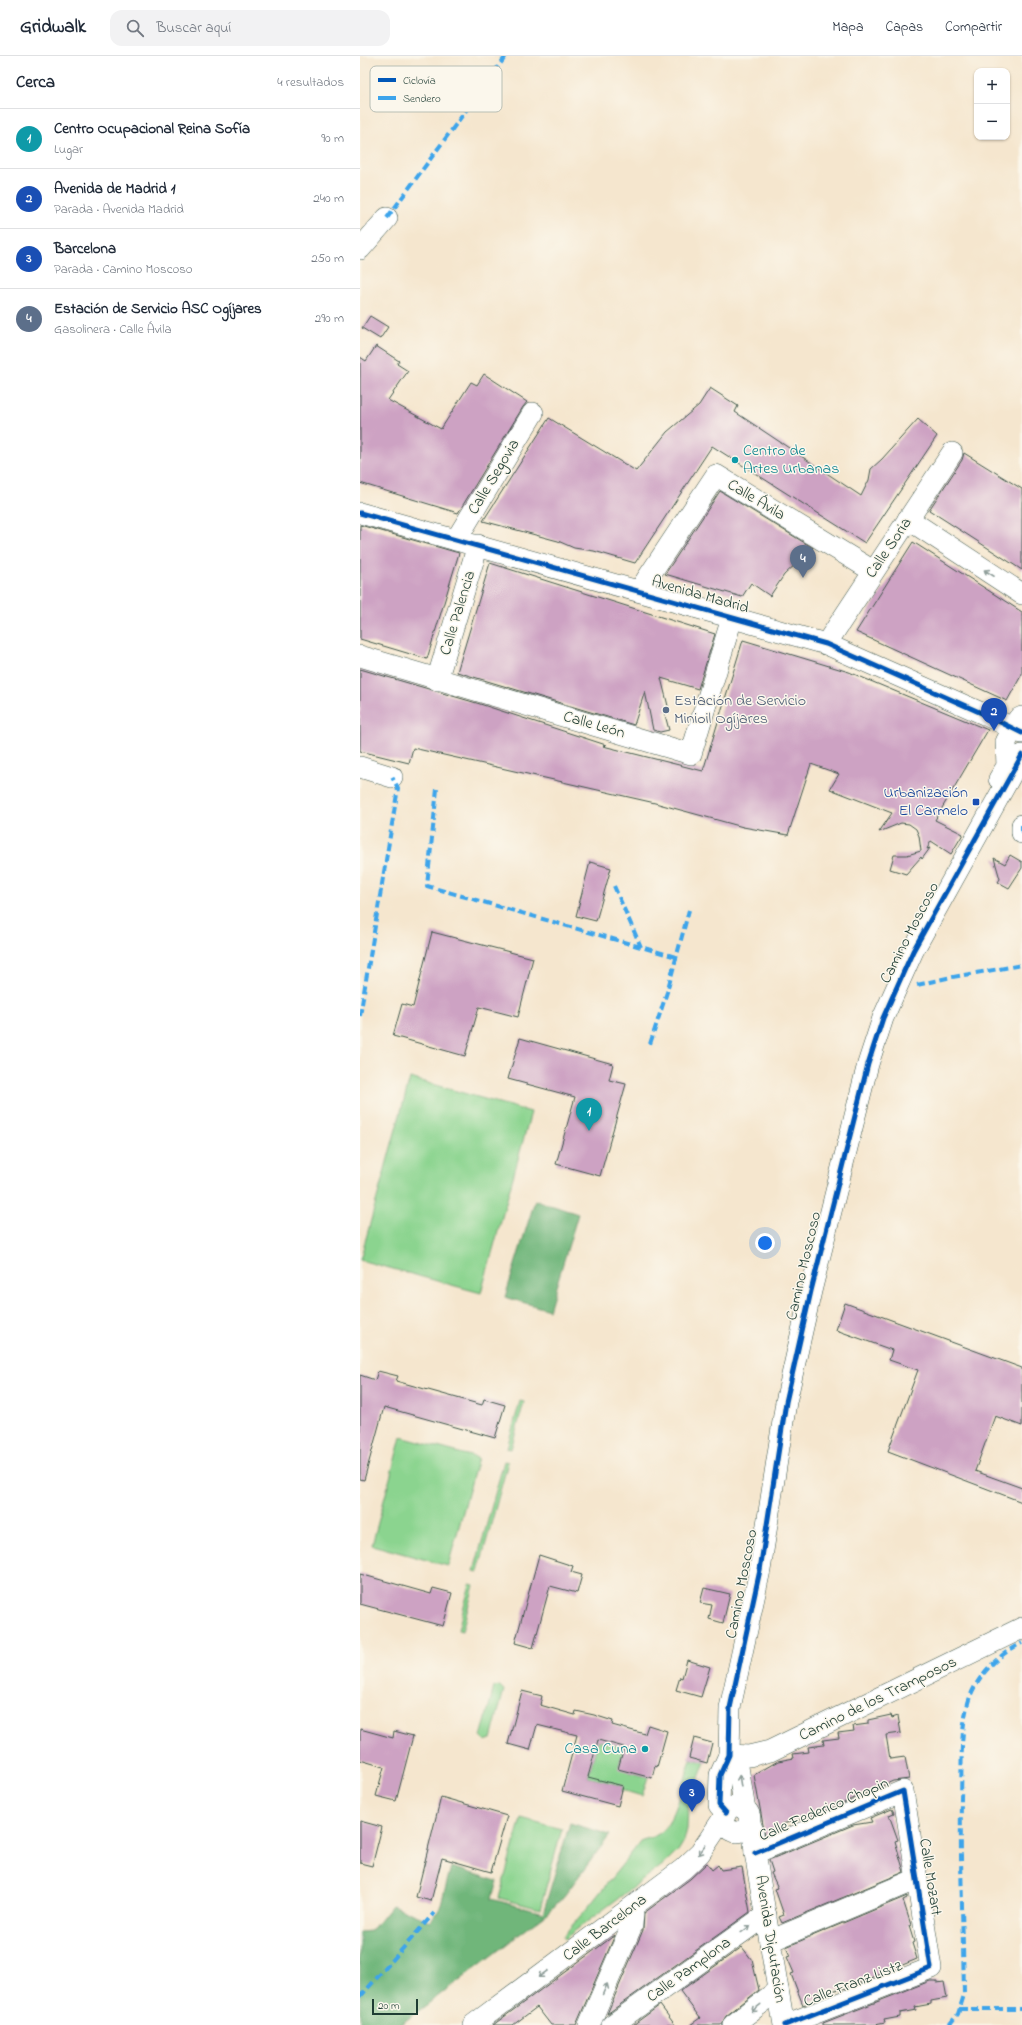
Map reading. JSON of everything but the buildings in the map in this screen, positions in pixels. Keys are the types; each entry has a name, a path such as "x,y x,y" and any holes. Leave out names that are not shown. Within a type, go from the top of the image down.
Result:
{"street":[{"path":"360,249 387,218"},
{"name":"Calle Segovia","path":"456,540 533,413"},
{"name":"Calle Soria","path":"826,644 952,453"},
{"name":"Calle Ávila","path":"639,591 716,475 873,571"},
{"name":"Avenida Madrid","path":"360,513 826,644 1019,726"},
{"path":"908,519 1022,594"},
{"name":"Calle Palencia","path":"437,680 478,545"},
{"name":"Calle León","path":"360,656 691,754 732,618"},
{"path":"998,809 991,792 1007,766 1006,742 1019,726"},
{"name":"Camino Moscoso","path":"737,1818 738,1767 730,1755 730,1708 760,1570 786,1402 852,1122 868,1064 883,1018 913,951 998,809 1022,755"},
{"path":"360,767 392,777"},
{"path":"998,809 1022,768"},
{"name":"Camino Moscoso","path":"998,809 1022,781"},
{"path":"1022,825 1022,833"},
{"name":"Camino de los Tramposos","path":"730,1755 749,1756 770,1752 1022,1628"},
{"name":"Calle Federico Chopin","path":"755,1853 903,1791"},
{"name":"Calle Mozart","path":"903,1791 931,1968"},
{"name":"Avenida Diputación","path":"737,1818 753,1831 755,1853 784,2025"},
{"name":"Calle Barcelona","path":"473,2025 683,1869 737,1818"},
{"path":"770,1941 917,1879"},
{"path":"589,2025 632,1925 634,1914 630,1909"},
{"name":"Calle Pamplona","path":"612,2025 766,1915"},
{"name":"Calle Franz Listz","path":"784,2025 931,1968"},
{"path":"733,2025 778,1990"}],"green space":[{"path":"410,1078 531,1112 481,1293 360,1260"},
{"path":"535,1200 578,1214 549,1310 505,1297"},
{"path":"520,1401 524,1402 511,1449 507,1448"},
{"path":"401,1437 478,1458 448,1566 372,1545"},
{"path":"504,1461 508,1462 478,1572 474,1571"},
{"path":"470,1584 474,1585 462,1631 458,1630"},
{"path":"500,1686 504,1690 491,1739 485,1741 481,1737 494,1687"},
{"path":"598,1740 624,1747 619,1766 630,1769 630,1772 648,1777 642,1796 622,1790 623,1786 588,1777"},
{"path":"691,1759 705,1762 688,1807 687,1829 684,1841 678,1851 668,1861 564,1939 562,1937 642,1840 652,1837 664,1830 678,1803"},
{"path":"521,1818 562,1829 540,1909 499,1898"},
{"path":"570,1823 610,1835 564,1896 549,1912 400,2025 360,2025 360,1932 371,1931 392,1905 430,1921 439,1911 451,1867 497,1881 492,1899 543,1913"}],"marked path":[{"path":"499,66 506,56"},
{"path":"387,218 465,112"},
{"path":"360,1016 398,788 392,777"},
{"path":"437,789 427,886 676,957"},
{"path":"1022,825 1022,833"},
{"path":"614,886 641,947"},
{"path":"650,1044 667,992 689,910"},
{"path":"917,985 947,978 1022,965"},
{"path":"949,2025 958,2014 964,1995 961,1822 963,1730 967,1707 975,1687 987,1669 1004,1654 1022,1643"},
{"path":"360,1997 434,1913"},
{"path":"959,2009 1022,2009"}],"cycle path":[{"path":"360,513 826,644 986,715 1022,733"},
{"path":"726,1813 719,1805 720,1775 729,1755 730,1708 760,1570 786,1402 811,1291 868,1064 883,1018 913,951 1022,755"},
{"path":"755,1853 903,1791 931,1968 785,2025"}],"place":[{"name":"Centro de Artes Urbanas","path":"735,460"},
{"name":"Estación de Servicio ASC Ogíjares","path":"803,578"},
{"name":"Estación de Servicio Minioil Ogíjares","path":"666,710"},
{"name":"Avenida de Madrid 1","path":"994,731"},
{"name":"Urbanización El Carmelo","path":"976,802"},
{"name":"Centro Ocupacional Reina Sofía","path":"589,1131"},
{"name":"Casa Cuna","path":"645,1749"},
{"name":"Barcelona","path":"692,1812"}]}
